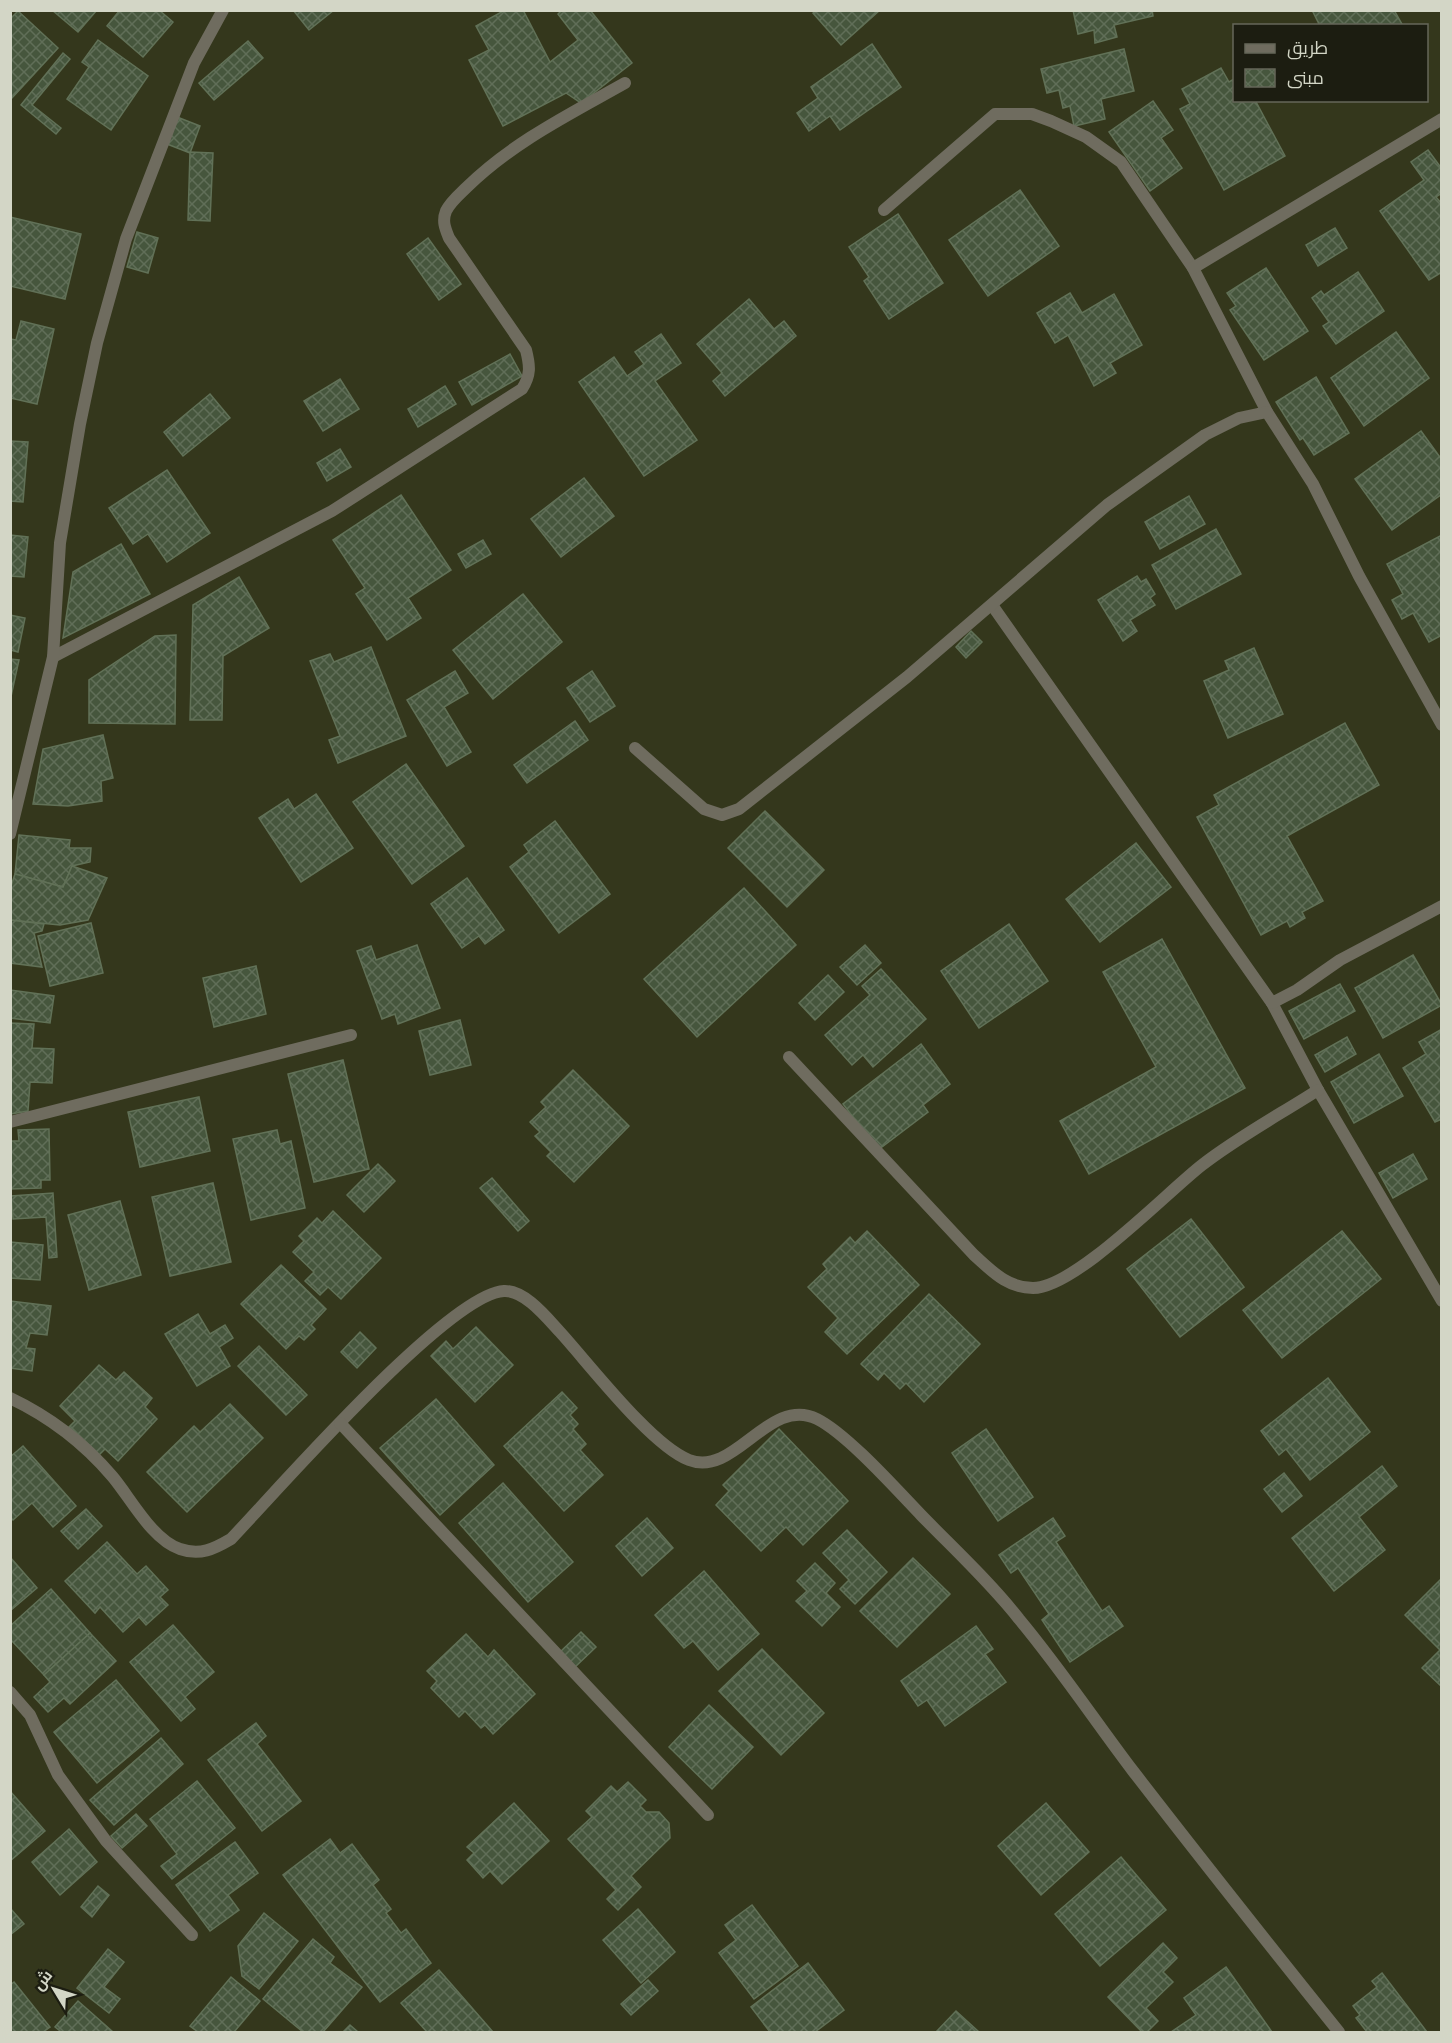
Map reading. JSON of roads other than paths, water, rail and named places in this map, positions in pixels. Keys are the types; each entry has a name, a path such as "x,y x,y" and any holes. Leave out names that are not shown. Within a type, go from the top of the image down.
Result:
{"street":[{"path":"10,834 53,657 60,543 80,424 98,343 126,240 194,63 223,10"},
{"path":"53,657 332,511 522,390 529,378 530,364 526,350 449,238 444,225 445,213 452,202 475,179 518,144 625,83"},
{"path":"884,210 995,114 1032,114 1086,137 1121,162 1193,268 1267,412 1313,484 1359,576 1442,725"},
{"path":"1193,268 1442,119"},
{"path":"635,748 704,809 722,815 740,809 907,677 1107,506 1205,435 1239,418 1267,412"},
{"path":"992,605 1272,1003 1318,1090 1442,1301"},
{"path":"1272,1003 1297,990 1340,960 1442,906"},
{"path":"10,1122 351,1035"},
{"path":"789,1057 974,1256 1005,1282 1033,1288 1053,1284 1080,1268 1203,1164 1318,1090"},
{"path":"10,1398 39,1412 76,1439 112,1476 160,1536 177,1549 194,1553 210,1551 231,1539 340,1423 447,1321 479,1300 507,1291 522,1297 556,1328 640,1421 681,1456 695,1462 718,1460 769,1426 790,1415 803,1414 816,1418 832,1428 906,1499 1017,1616 1132,1769 1339,2032"},
{"path":"340,1423 708,1815"},
{"path":"10,1692 30,1715 58,1775 106,1841 192,1935"}]}
